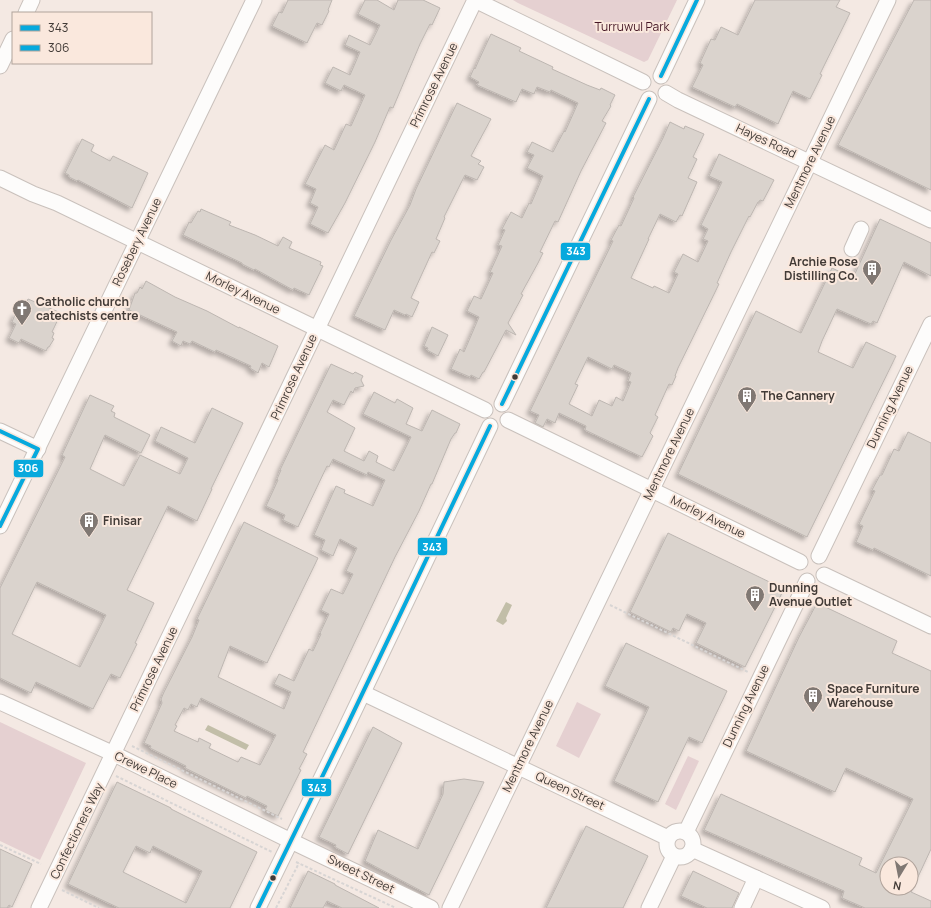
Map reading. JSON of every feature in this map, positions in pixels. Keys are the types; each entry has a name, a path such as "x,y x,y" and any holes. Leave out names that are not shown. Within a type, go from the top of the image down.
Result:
{"street":[{"path":"26,12 32,0"},
{"name":"Rosebery Avenue","path":"0,526 254,0"},
{"path":"475,0 644,82"},
{"name":"Primrose Avenue","path":"114,754 475,0"},
{"path":"661,76 698,0"},
{"name":"Mentmore Avenue","path":"450,908 888,0"},
{"path":"0,66 12,41"},
{"path":"651,75 661,76 667,83 666,93 657,100 649,99 643,93 642,89 644,82 651,75"},
{"name":"Hayes Road","path":"666,93 931,220"},
{"path":"502,404 649,99"},
{"name":"Morley Avenue","path":"0,178 33,194 57,203 485,410"},
{"path":"852,249 861,229"},
{"name":"Dunning Avenue","path":"819,556 931,324"},
{"path":"490,404 502,404 508,411 508,420 498,428 490,426 484,419 485,410 490,404"},
{"name":"Morley Avenue","path":"508,420 800,562"},
{"path":"258,908 363,693 490,426"},
{"path":"0,431 38,449"},
{"path":"808,555 819,556 823,559 825,564 826,569 824,575 817,581 807,581 803,578 799,571 800,562 808,555"},
{"path":"824,575 931,626"},
{"name":"Dunning Avenue","path":"686,832 807,581"},
{"name":"Queen Street","path":"363,693 668,838"},
{"name":"Crewe Place","path":"0,702 114,754 291,841"},
{"name":"Confectioners Way","path":"39,908 114,754"},
{"path":"680,830 686,832 692,837 692,849 689,854 684,856 674,856 668,850 666,842 668,838 675,831 680,830"},
{"name":"Sweet Street","path":"291,841 431,908"},
{"path":"692,849 822,908"},
{"path":"648,908 674,856"},
{"path":"742,908 756,878"}],"path":[{"path":"599,600 760,678"},
{"path":"129,745 282,819"},
{"path":"106,771 267,850"},
{"path":"0,844 41,864"},
{"path":"295,862 396,908"},
{"path":"276,908 299,863"},
{"path":"59,889 99,908"}],"green space":[{"name":"Turruwul Park","path":"513,0 677,0 648,60 644,62"},
{"path":"577,702 601,714 579,758 556,746"},
{"path":"0,722 86,763 40,860 0,841"},
{"path":"688,756 699,761 676,810 665,804"}],"shaded area":[{"path":"506,602 512,605 506,618 507,621 503,625 496,621"},
{"path":"208,725 249,745 246,750 205,730"}],"building":[{"path":"288,0 332,0 328,10 329,11 322,25 317,23 307,43 272,26 279,12 282,13"},
{"path":"365,0 377,0 394,10 398,0 423,0 440,8 432,25 430,24 420,44 393,108 390,107 375,142 345,203 328,233 310,224 318,207 310,203 316,189 305,184 325,145 334,150 346,124 351,126 365,95 344,85 341,91 325,83 333,67 350,75 360,52 345,45 349,35 370,45 380,25 358,14"},
{"path":"755,0 840,0 836,7 850,13 820,74 822,75 810,99 793,91 778,124 737,104 735,107 692,87 703,65 700,63 711,39 715,40 721,27 738,35"},
{"path":"914,0 931,0 931,190 838,145"},
{"path":"491,34 521,48 519,51 553,67 552,69 587,85 600,90 601,88 615,95 610,105 611,106 602,121 606,123 581,171 558,222 555,221 540,252 543,253 521,294 523,295 508,323 516,335 506,330 479,379 451,369 460,349 464,352 479,317 467,311 474,296 481,299 493,273 490,272 502,246 498,245 505,230 502,229 511,212 522,218 529,203 531,204 543,176 527,168 534,155 527,152 532,142 553,152 564,131 565,132 578,103 551,90 550,92 537,87 534,94 522,89 516,102 477,85 479,82 470,77"},
{"path":"457,103 491,119 471,156 481,161 478,164 484,167 477,180 465,175 444,217 445,218 436,239 440,241 434,253 432,252 411,298 419,302 412,317 394,310 385,330 354,316 410,205 416,189"},
{"path":"670,122 684,129 685,126 704,134 693,157 697,159 688,178 697,182 682,216 680,215 676,222 660,214 631,278 653,288 654,286 669,293 678,274 674,272 683,254 698,262 708,241 703,239 708,229 701,225 722,182 709,176 719,154 774,180 763,201 760,200 758,202 750,217 749,216 731,252 717,283 719,284 678,368 672,385 669,384 655,415 658,417 650,433 653,436 642,457 585,430 586,426 559,413 555,423 547,419 543,427 535,423 539,415 530,411 613,241 611,240 619,225 621,226 634,198 633,197","holes":["588,357 612,369 614,365 631,373 628,381 631,382 623,401 616,397 612,406 599,400 592,416 569,404 578,385 575,384"]},
{"path":"82,139 94,145 91,151 110,161 113,156 148,173 132,208 78,180 77,181 69,177 69,175 65,173"},
{"path":"201,209 231,222 229,225 278,246 283,237 292,242 289,248 321,262 320,265 323,266 309,295 294,288 293,290 255,269 254,270 183,235 189,222 191,223 198,211 200,212"},
{"path":"880,219 931,243 931,276 904,262 877,323 873,321 871,324 837,309 818,352 853,368 866,342 896,356 807,537 678,474 756,311 801,333 832,268 853,278"},
{"path":"146,281 175,297 278,346 269,367 262,363 258,373 250,368 251,366 192,341 190,344 183,341 181,346 172,341 177,332 129,310 135,293 137,293 140,287 142,289"},
{"name":"Catholic church catechists centre","path":"28,299 61,313 52,332 54,333 52,338 54,339 46,351 21,339 19,343 9,338 16,324 12,322 16,312 21,315"},
{"path":"432,327 448,335 438,356 427,350 428,348 424,346"},
{"path":"331,364 353,374 355,372 363,376 361,380 364,386 355,388 353,393 351,391 344,405 333,400 327,412 355,428 344,451 364,461 369,451 378,456 376,462 394,471 411,437 363,414 374,392 395,403 397,399 413,408 406,424 422,431 432,410 460,424 456,433 451,439 432,484 395,557 303,752 307,754 299,769 301,770 278,816 265,810 267,806 247,796 246,798 185,768 186,766 150,748 151,746 144,743 162,703 161,699 164,692 192,637 199,620 197,619 244,522 318,558 267,663 230,646 218,677 284,709 291,692 274,684 279,674 294,681 309,649 313,651 321,634 320,633 329,614 321,610 331,589 343,594 353,574 346,571 357,548 340,539 333,556 321,550 325,540 314,535 336,486 345,490 344,493 373,506 385,480 368,472 367,475 333,459 329,467 327,466 298,527 283,520 285,515 266,506 278,480 280,470","holes":["201,698 276,735 260,765 241,757 238,762 209,748 211,744 199,738 198,742 174,731 177,726 175,725 184,708 188,710 191,704 197,707"]},
{"path":"90,395 114,406 111,411 115,413 114,417 150,435 141,453 105,435 90,469 124,486 140,455 180,474 188,458 155,441 161,427 195,443 212,408 243,423 197,521 168,506 127,590 154,603 135,643 137,644 120,678 111,674 93,709 36,682 31,693 0,678 0,588 65,457 62,455","holes":["37,582 106,615 80,667 12,634"]},
{"path":"908,432 931,443 931,576 874,548 873,550 856,542 863,526 859,524 875,491 872,490 880,475 882,475 894,449 899,451"},
{"path":"668,533 784,589 745,667 696,643 706,623 687,614 679,631 673,628 671,632 630,612"},
{"path":"817,603 897,641 892,653 931,671 931,849 919,875 919,856 884,856 913,799 846,768 835,792 746,751 799,637"},
{"path":"626,643 727,691 702,743 689,737 658,802 614,781 649,707 605,686"},
{"path":"373,727 402,743 348,854 335,847 336,845 319,837"},
{"path":"464,779 484,782 429,895 365,861 378,830 418,849 443,794 444,782"},
{"path":"117,782 257,852 230,908 119,908 68,884","holes":["136,846 150,853 153,846 202,871 186,903 123,872"]},
{"path":"721,794 862,858 859,865 876,873 879,867 879,896 919,896 931,901 931,908 865,908 842,898 844,891 704,830"},
{"path":"586,826 648,856 623,908 546,908"},
{"path":"0,849 32,864 12,907 9,905 7,908 0,908"},
{"path":"308,871 379,908 342,908 327,901 323,908 290,908"},
{"path":"693,871 739,893 732,908 707,908 681,896"}],"transit line":[{"name":"343","path":"661,76 697,0"},
{"name":"343","path":"502,404 649,99"},
{"name":"343","path":"258,908 490,426"},
{"name":"306","path":"0,431 38,449 0,526"}],"place":[{"name":"Archie Rose Distilling Co.","path":"872,286"},
{"name":"Catholic church catechists centre","path":"22,326"},
{"name":"The Cannery","path":"747,413"},
{"name":"Finisar","path":"89,538"},
{"name":"Dunning Avenue Outlet","path":"755,612"},
{"name":"Space Furniture Warehouse","path":"813,713"}]}
